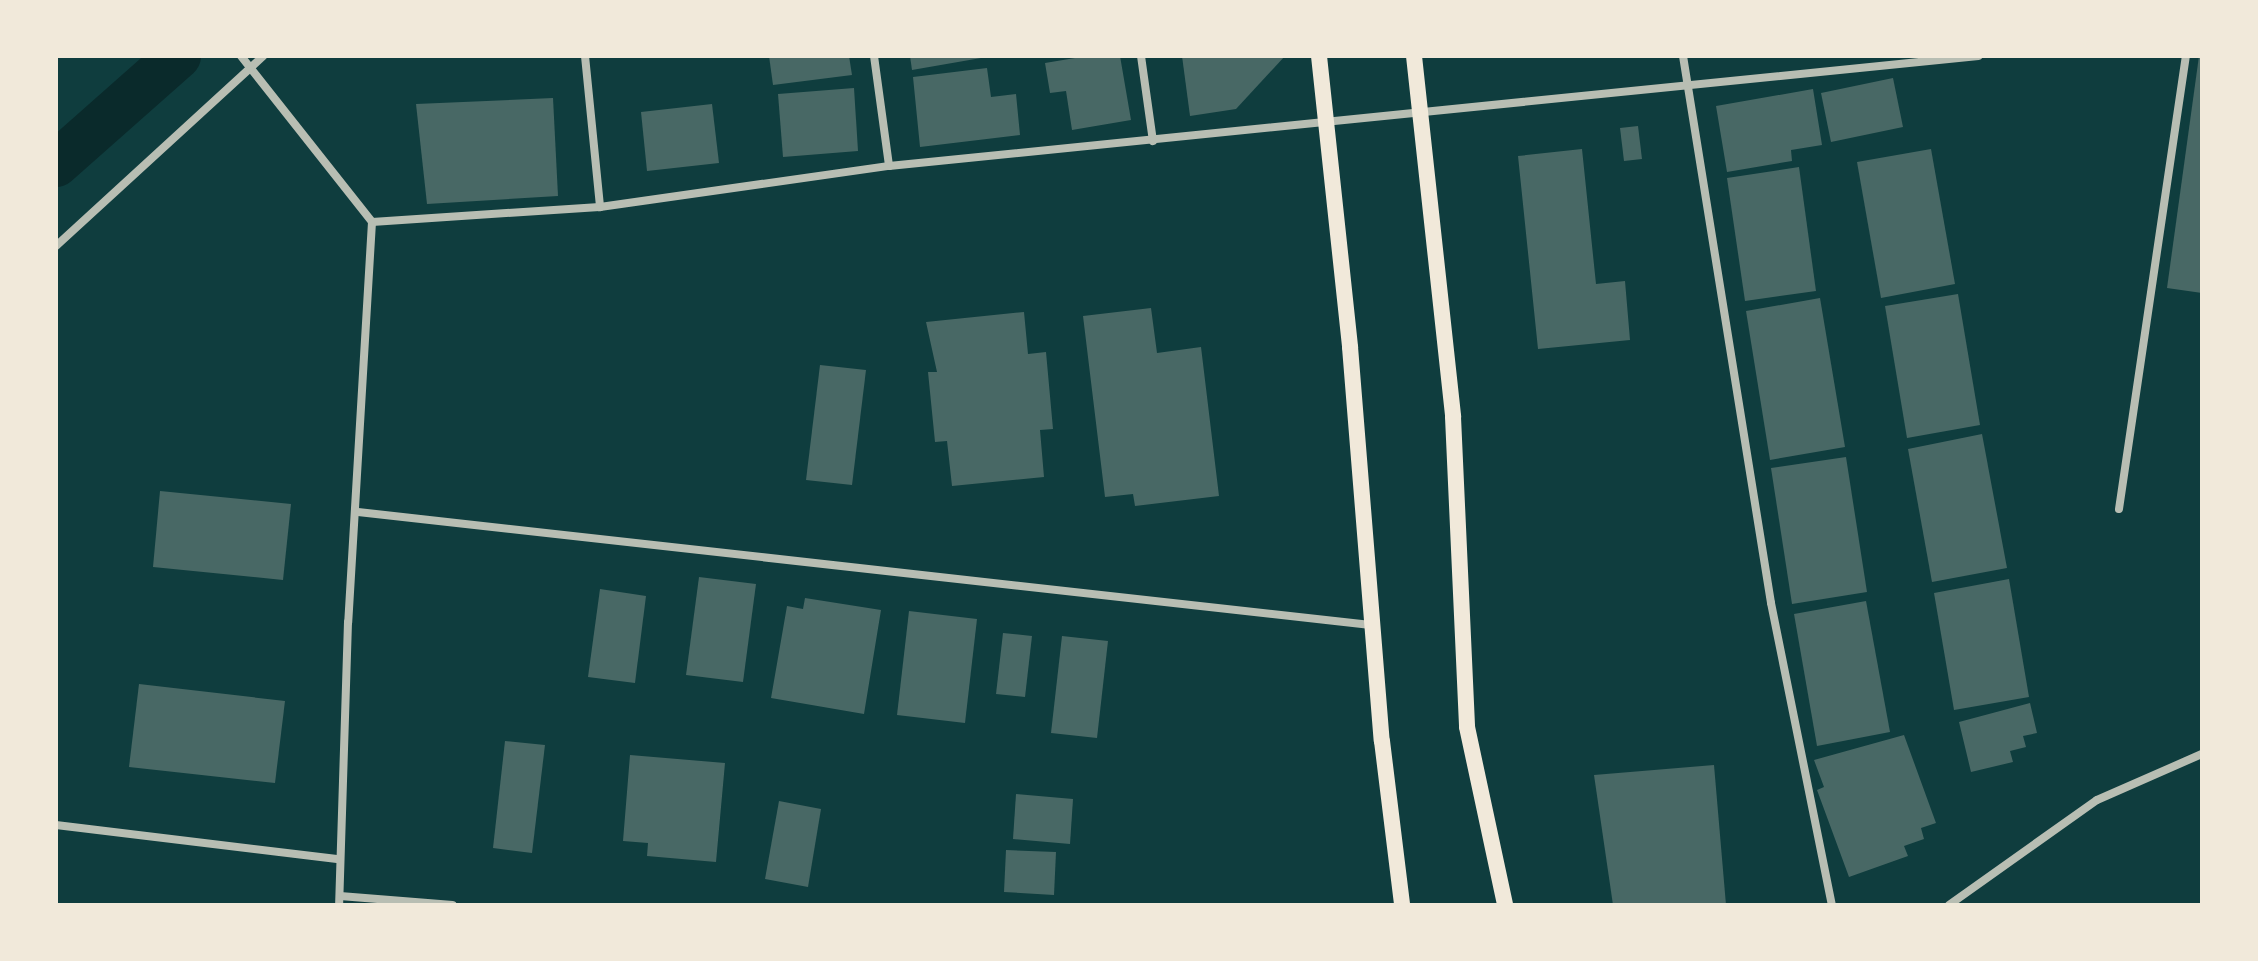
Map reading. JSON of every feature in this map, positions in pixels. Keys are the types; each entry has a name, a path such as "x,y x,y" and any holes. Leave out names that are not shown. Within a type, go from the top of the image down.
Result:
{"main road":[{"path":"1319,56 1350,347 1371,625 1402,905"},
{"path":"1414,56 1453,417 1467,727 1505,905"}],"street":[{"path":"241,56 372,222 337,859 339,900 453,905"},
{"path":"56,246 263,56"},
{"path":"585,56 600,207"},
{"path":"874,56 889,166"},
{"path":"1141,56 1153,141"},
{"path":"1683,56 1771,603 1832,905"},
{"path":"372,222 600,207 889,166 1978,56"},
{"path":"2119,509 2186,56"},
{"path":"358,512 1371,625"},
{"path":"1949,905 2097,800 2202,754"},
{"path":"56,825 337,859"}],"building":[{"path":"769,56 849,56 852,75 773,85"},
{"path":"910,56 981,56 981,58 912,70"},
{"path":"1087,56 1120,56 1131,120 1072,130 1066,91 1050,93 1045,63"},
{"path":"1182,56 1285,56 1236,109 1190,116"},
{"path":"2199,56 2202,56 2202,293 2167,288"},
{"path":"987,68 991,97 1016,94 1020,135 920,147 913,77"},
{"path":"1893,78 1903,127 1831,142 1821,93"},
{"path":"854,88 858,151 783,157 778,94"},
{"path":"1813,89 1822,145 1791,150 1792,161 1727,172 1716,106"},
{"path":"553,98 558,196 427,204 416,104"},
{"path":"712,104 719,163 647,171 641,112"},
{"path":"1638,126 1642,159 1624,161 1620,128"},
{"path":"1582,149 1596,284 1625,281 1630,340 1538,349 1518,156"},
{"path":"1931,149 1955,284 1881,298 1857,162"},
{"path":"1799,167 1816,291 1745,301 1727,178"},
{"path":"1958,294 1980,425 1907,438 1885,306"},
{"path":"1820,298 1845,447 1770,460 1746,311"},
{"path":"1151,308 1157,353 1201,347 1219,496 1135,506 1133,494 1105,497 1083,316"},
{"path":"1024,312 1028,354 1046,352 1053,429 1040,430 1044,477 952,486 947,441 935,442 928,372 937,372 926,322"},
{"path":"820,365 866,370 852,485 806,480"},
{"path":"1982,434 2007,568 1932,582 1908,449"},
{"path":"1846,457 1867,592 1792,604 1771,468"},
{"path":"160,491 291,504 283,580 153,567"},
{"path":"699,577 756,584 743,682 686,675"},
{"path":"2009,579 2029,697 1954,710 1934,593"},
{"path":"600,589 646,596 635,683 588,677"},
{"path":"805,598 881,610 864,714 771,698 787,606 803,609"},
{"path":"1866,601 1890,732 1817,746 1794,614"},
{"path":"909,611 977,619 965,723 897,715"},
{"path":"1003,633 1032,636 1025,697 996,694"},
{"path":"1062,636 1108,641 1097,738 1051,733"},
{"path":"139,684 285,701 275,783 129,767"},
{"path":"2030,703 2037,733 2023,736 2026,747 2010,751 2013,762 1971,772 1959,722"},
{"path":"1904,735 1936,823 1921,828 1924,839 1904,846 1908,856 1849,877 1817,790 1824,787 1814,760"},
{"path":"505,741 545,745 532,853 493,848"},
{"path":"630,755 725,763 716,862 647,856 648,843 623,841"},
{"path":"1714,765 1726,905 1613,905 1594,775"},
{"path":"1016,794 1073,799 1070,844 1013,839"},
{"path":"779,801 821,809 808,887 765,879"},
{"path":"1006,850 1056,852 1054,895 1004,892"}],"waterway":[{"path":"56,164 178,56"}]}
